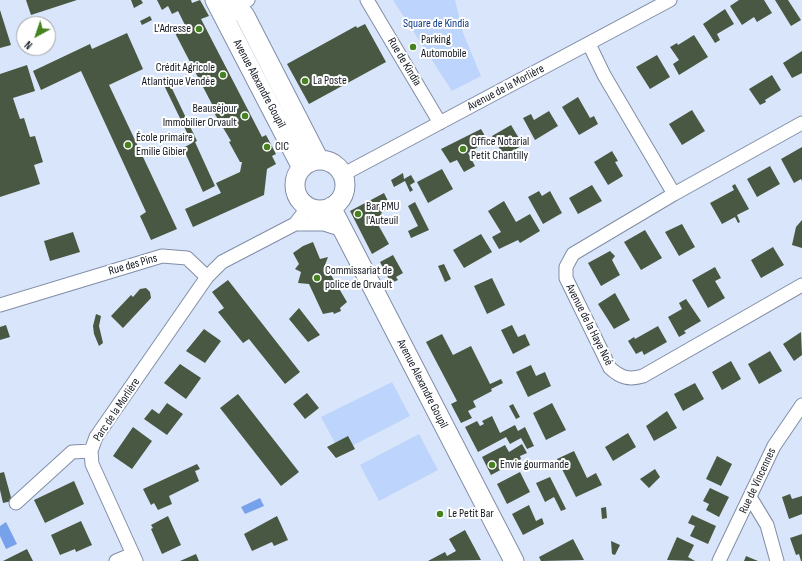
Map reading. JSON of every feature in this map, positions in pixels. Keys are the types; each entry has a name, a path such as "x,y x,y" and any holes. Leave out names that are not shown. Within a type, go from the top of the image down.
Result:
{"street":[{"name":"Avenue Alexandre Goupil","path":"215,0 310,164"},
{"name":"Rue de Kindia","path":"367,0 440,123"},
{"name":"Avenue de la Morlière","path":"342,175 670,0"},
{"name":"Avenue Alexandre Goupil","path":"239,2 310,164"},
{"path":"589,44 604,74 674,194"},
{"name":"Avenue de la Haye Noé","path":"802,123 674,194 573,254 566,267 566,278 610,368 619,376 632,379 642,376 802,285"},
{"path":"310,164 333,164 342,175 344,190 337,203 331,207 319,210 308,207 302,202 295,189 296,181 310,164"},
{"path":"207,277 222,262 295,224 308,207"},
{"name":"Avenue Alexandre Goupil","path":"331,207 514,561"},
{"path":"295,224 324,224 343,230"},
{"name":"Rue des Pins","path":"0,305 162,256 187,258 207,277"},
{"name":"Parc de la Morlière","path":"116,561 134,557 92,464 91,451 96,437 207,277"},
{"name":"Rue de Vincennes","path":"719,561 774,446 802,405"},
{"path":"16,503 72,452 91,451"},
{"path":"750,497 767,525 777,561"}],"green space":[{"name":"Square de Kindia","path":"393,0 455,0 463,33 481,76 452,91"},
{"path":"392,382 410,416 340,452 321,417"},
{"path":"419,434 438,470 379,501 360,465"}],"water":[{"path":"260,498 264,506 245,514 241,507"},
{"path":"6,522 17,544 6,549 0,536 0,526"}],"building":[{"path":"26,0 77,0 31,15"},
{"path":"131,0 141,0 143,3 134,8"},
{"path":"157,0 191,0 192,3 200,0 209,16 201,19 262,137 266,135 276,154 272,156 276,164 267,169 264,195 193,227 185,209 221,193 216,183 240,172 242,162 240,162 229,142 231,141 213,111 215,110 175,33 186,27 178,11 172,14 168,6 162,10"},
{"path":"739,0 764,0 772,13 757,22 754,17 742,25 730,6"},
{"path":"775,0 788,0 801,20 791,26"},
{"path":"725,9 734,24 717,34 720,40 715,43 703,24"},
{"path":"0,10 11,45 0,48"},
{"path":"150,16 152,20 142,25 140,21"},
{"path":"365,24 386,62 309,104 287,64 356,26 357,28"},
{"path":"127,33 143,69 109,85 177,229 151,240 140,216 146,212 81,71 41,90 33,71 90,44 92,49"},
{"path":"694,35 708,57 679,75 673,64 679,60 670,47 677,43 678,45"},
{"path":"802,51 802,73 792,78 783,63"},
{"path":"657,55 670,77 650,89 636,67"},
{"path":"27,65 35,91 13,98 20,119 24,118 30,137 35,136 43,162 34,165 40,184 0,197 0,74"},
{"path":"772,75 781,90 760,105 749,89"},
{"path":"166,76 197,141 195,142 215,186 203,192 183,148 192,143 161,79"},
{"path":"578,97 590,118 594,116 598,124 579,135 562,107"},
{"path":"692,110 705,131 682,145 669,124"},
{"path":"549,111 558,126 535,140 523,118 531,114 534,120"},
{"path":"511,125 523,145 504,156 492,136"},
{"name":"Office Notarial Petit Chantilly","path":"481,129 488,141 468,153 475,166 464,172 457,160 450,163 441,149"},
{"path":"802,147 802,181 801,179 794,183 781,159"},
{"path":"612,151 618,161 615,162 623,176 608,185 594,162"},
{"path":"770,166 780,184 757,197 747,179"},
{"path":"442,169 453,189 428,203 417,182"},
{"path":"403,173 404,179 411,175 415,182 410,185 413,190 410,192 405,181 394,187 391,180"},
{"path":"735,184 749,209 737,215 740,222 738,223 735,217 722,224 710,203 734,190 732,186"},
{"path":"592,185 602,201 578,214 569,198"},
{"path":"539,191 542,196 550,191 562,213 543,224 528,197"},
{"path":"384,193 391,207 381,213 383,217 376,221 389,244 372,254 350,211"},
{"path":"504,201 516,222 530,214 540,231 520,243 518,240 499,249 492,237 501,232 488,211"},
{"path":"415,202 429,230 411,238 408,231 418,226 408,206"},
{"path":"802,220 802,248 792,245 796,227"},
{"path":"682,224 695,247 679,256 665,232"},
{"path":"645,230 662,258 641,270 624,242"},
{"path":"73,232 80,252 50,261 44,241"},
{"path":"481,234 492,252 464,268 453,250"},
{"name":"Commissariat de police de Orvault","path":"313,242 320,259 328,257 325,265 347,302 340,308 341,311 334,314 333,312 323,314 309,284 298,283 301,272 295,269 299,264 293,253 303,246"},
{"path":"773,247 784,265 761,278 751,260"},
{"path":"610,251 615,256 612,260 620,275 601,286 588,263"},
{"path":"393,255 403,273 396,277 398,280 391,283 380,262"},
{"path":"444,264 451,279 445,282 438,266"},
{"path":"715,267 721,278 715,281 725,298 708,308 692,280"},
{"path":"492,278 505,305 487,314 474,286"},
{"path":"228,280 300,372 285,384 249,339 243,343 218,312 224,308 212,292"},
{"path":"146,288 150,292 151,298 123,328 111,316 131,295 133,297 140,289"},
{"path":"615,293 630,320 614,329 598,304"},
{"path":"686,299 701,321 684,331 686,333 679,337 668,317 682,309 679,303"},
{"path":"299,308 320,335 308,342 289,319"},
{"path":"96,314 101,316 99,326 103,343 99,346 94,334 93,326"},
{"path":"6,325 10,337 0,340 0,327"},
{"path":"512,325 518,337 525,334 530,345 513,354 501,330"},
{"path":"658,326 667,342 644,355 642,351 636,354 628,341 634,337 635,339"},
{"path":"204,329 221,341 205,363 186,351"},
{"path":"801,332 802,355 794,361 783,344"},
{"path":"442,334 453,355 471,346 490,384 501,379 503,383 491,389 492,391 473,401 476,407 468,411 472,418 461,423 451,404 457,401 426,342"},
{"path":"770,351 782,371 759,384 748,364"},
{"path":"731,361 741,379 722,390 712,372"},
{"path":"180,364 201,378 186,399 164,383"},
{"path":"531,365 536,376 545,372 551,386 528,397 516,372"},
{"path":"695,383 704,399 683,411 674,394"},
{"path":"307,393 319,408 305,419 293,404"},
{"path":"238,394 299,472 281,486 220,408"},
{"path":"167,403 183,414 167,435 144,419 152,409 159,414"},
{"path":"552,403 566,430 546,440 533,413"},
{"path":"513,404 520,417 516,419 509,406"},
{"path":"667,411 677,428 654,441 646,426"},
{"path":"492,416 500,433 515,425 518,431 525,427 534,446 527,449 521,438 510,444 506,437 478,452 465,427 477,421 480,426 484,424 482,421"},
{"path":"133,427 152,441 132,469 113,456"},
{"path":"628,433 636,447 613,461 605,447"},
{"path":"348,436 355,449 336,458 327,447"},
{"path":"522,444 527,453 520,456 521,459 491,475 482,457 505,445 509,452"},
{"path":"574,451 587,478 596,473 602,485 576,497 557,459"},
{"path":"717,456 732,464 721,486 706,479"},
{"path":"197,464 200,469 195,471 199,481 169,496 172,504 158,510 154,503 151,505 143,489"},
{"path":"655,469 660,477 649,488 640,479"},
{"path":"4,472 12,501 3,503 0,490 0,473"},
{"path":"520,472 530,492 507,504 497,484"},
{"path":"550,477 566,509 561,511 554,497 545,502 536,483"},
{"path":"74,481 84,504 45,523 34,500"},
{"path":"710,488 729,497 719,517 706,510 709,504 703,501"},
{"path":"790,494 792,499 802,496 802,514 789,519 782,497"},
{"path":"529,505 536,521 542,518 544,524 523,535 512,514"},
{"path":"606,507 607,518 602,519 601,508"},
{"path":"692,515 716,526 708,544 690,536 695,526 688,523"},
{"path":"168,516 181,545 162,554 151,529 153,528 151,525"},
{"path":"277,516 288,540 274,546 272,542 252,551 244,534"},
{"path":"81,521 92,545 76,552 75,549 60,555 51,535"},
{"path":"465,530 481,560 428,561 445,552 447,556 456,551 449,539"},
{"path":"802,534 801,561 799,554 796,555 790,538"},
{"path":"677,537 694,545 688,557 695,561 667,560"},
{"path":"573,539 584,560 541,561 539,557"},
{"path":"611,541 620,545 615,555 612,554"},
{"path":"27,549 33,561 3,561"},
{"path":"196,554 199,561 180,561"},
{"path":"746,556 758,561 744,561"}],"place":[{"name":"L'Adresse","path":"199,29"},
{"name":"Parking Automobile","path":"413,47"},
{"name":"Crédit Agricole Atlantique Vendée","path":"223,75"},
{"name":"La Poste","path":"305,81"},
{"name":"Beauséjour Immobilier Orvault","path":"245,116"},
{"name":"École primaire Emilie Gibier","path":"128,145"},
{"name":"CIC","path":"267,147"},
{"name":"Office Notarial Petit Chantilly","path":"463,149"},
{"name":"Bar PMU l'Auteuil","path":"358,214"},
{"name":"Commissariat de police de Orvault","path":"317,278"},
{"name":"Envie gourmande","path":"492,465"},
{"name":"Le Petit Bar","path":"440,514"}]}
